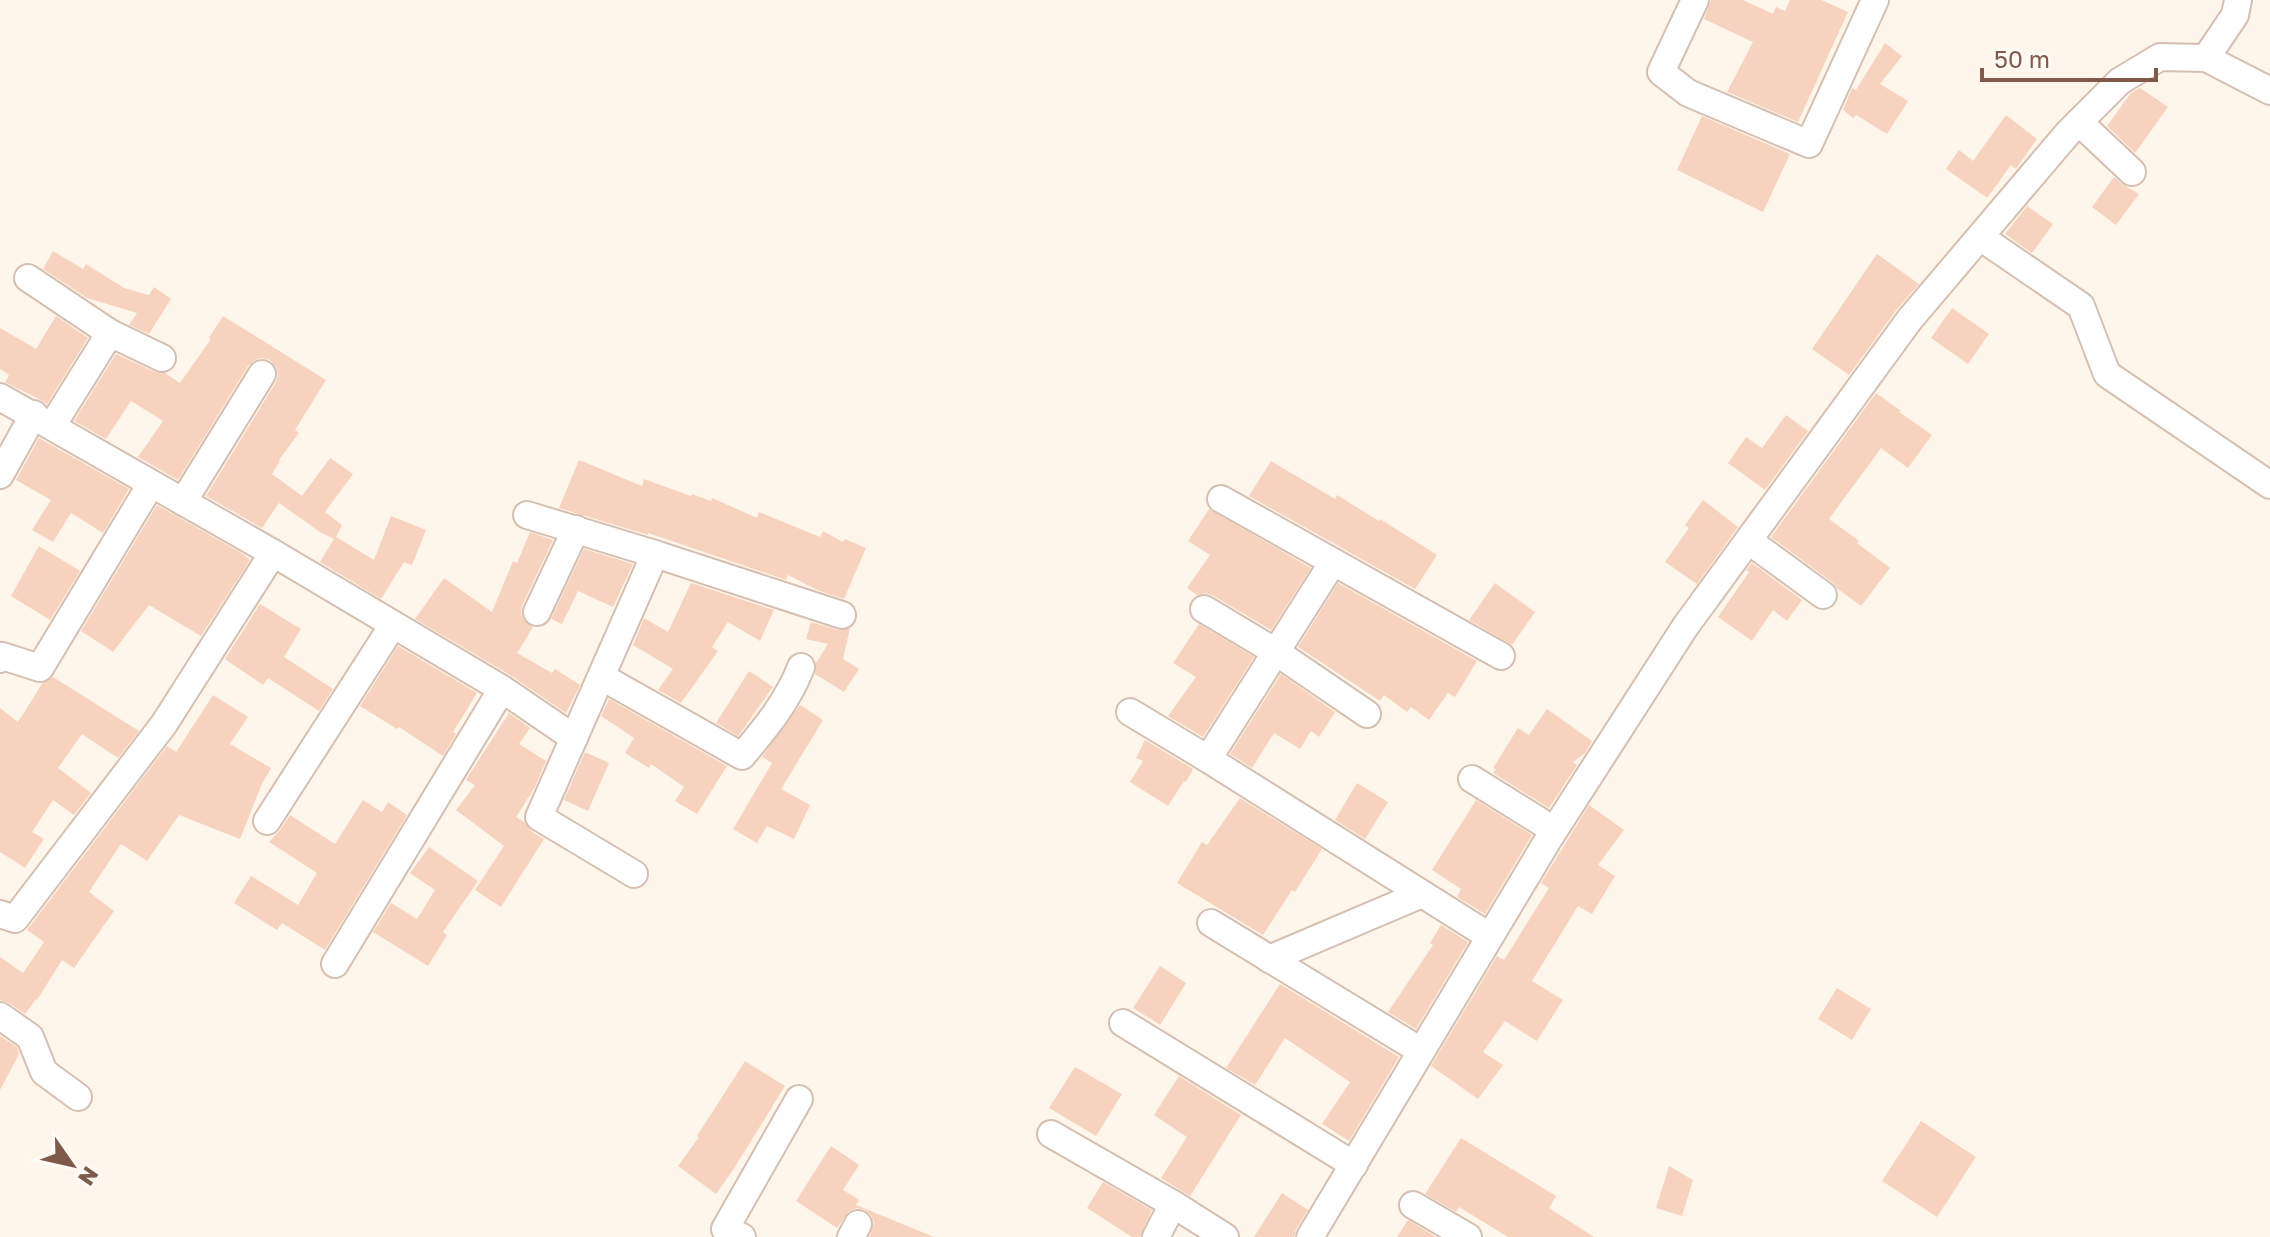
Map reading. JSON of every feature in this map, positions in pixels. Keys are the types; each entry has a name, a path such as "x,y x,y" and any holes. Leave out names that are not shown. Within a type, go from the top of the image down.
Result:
{"street":[{"path":"1695,0 1661,72 1688,93 1809,144 1875,0"},
{"path":"2206,58 2235,15 2238,0"},
{"path":"1310,1237 1554,830 1685,627 1910,319 2079,122 2120,81 2160,57 2206,58 2270,91"},
{"path":"2079,122 2132,172"},
{"path":"1980,237 2081,306 2107,374 2270,485"},
{"path":"28,278 110,333 162,358"},
{"path":"0,475 110,333"},
{"path":"183,502 262,374"},
{"path":"0,397 273,553 502,689 574,738"},
{"path":"0,659 2,656 40,668 151,484"},
{"path":"1221,499 1501,656"},
{"path":"527,515 842,615"},
{"path":"537,612 576,529"},
{"path":"1749,541 1823,595"},
{"path":"1,915 15,919 164,724 273,553"},
{"path":"634,874 539,817 655,554"},
{"path":"1208,759 1333,562"},
{"path":"1204,609 1276,652 1367,714"},
{"path":"267,821 393,625"},
{"path":"602,677 742,756 766,729 801,667"},
{"path":"335,964 502,689"},
{"path":"1130,712 1489,936"},
{"path":"1472,779 1554,830"},
{"path":"1269,959 1422,894"},
{"path":"1211,923 1421,1051"},
{"path":"0,1016 30,1037 44,1072 78,1097"},
{"path":"1123,1023 1354,1165"},
{"path":"729,1234 799,1099"},
{"path":"1051,1134 1225,1237"},
{"path":"1156,1237 1173,1204"},
{"path":"1413,1205 1468,1237"}],"building":[{"path":"1711,0 1743,0 1773,14 1776,7 1785,11 1790,0 1821,0 1848,12 1798,122 1727,92 1753,42 1704,19"},
{"path":"1885,43 1902,56 1880,84 1908,101 1887,134 1843,110 1852,88 1856,90"},
{"path":"2140,88 2168,107 2135,153 2107,126 2130,94"},
{"path":"2006,115 2037,139 2016,169 2011,165 1987,198 1946,169 1959,150 1973,161"},
{"path":"1702,116 1790,154 1763,212 1677,170"},
{"path":"2114,177 2139,194 2116,225 2092,207"},
{"path":"2027,206 2053,224 2032,253 2005,234"},
{"path":"53,251 83,269 86,264 124,288 149,295 154,287 171,299 149,334 129,325 137,313 87,298 43,269"},
{"path":"1877,254 1919,284 1849,375 1812,349"},
{"path":"1952,308 1989,334 1968,364 1931,338"},
{"path":"56,316 88,338 47,404 5,382 9,375 0,369 0,328 36,349"},
{"path":"223,316 326,380 295,430 299,433 272,474 302,496 330,458 353,474 325,512 342,525 336,537 374,560 391,516 426,530 412,565 404,562 381,599 320,562 334,539 279,503 262,528 206,496 276,382 276,367 270,360 262,358 248,366 178,480 138,457 163,421 131,401 106,439 74,421 116,354 155,372 165,373 180,383"},
{"path":"1876,393 1932,435 1908,468 1881,448 1829,519 1890,568 1861,606 1771,537"},
{"path":"1786,415 1808,431 1765,490 1728,463 1746,437 1762,448"},
{"path":"39,438 129,489 103,533 71,513 53,542 32,530 51,500 16,480"},
{"path":"579,460 642,486 644,479 691,496 711,501 712,498 757,518 759,512 820,537 823,531 843,542 845,539 866,548 844,599 819,591 788,575 786,580 648,533 559,508"},
{"path":"1271,461 1335,499 1337,495 1380,519 1437,555 1415,589 1249,496"},
{"path":"1703,500 1738,527 1697,584 1665,562 1689,528 1685,525"},
{"path":"157,505 250,560 201,636 149,605 113,652 81,631"},
{"path":"1209,509 1311,568 1271,630 1212,595 1197,595 1187,588 1210,555 1188,541"},
{"path":"530,532 553,540 522,606 524,620 533,627 517,653 552,673 555,669 580,685 566,713 510,675 415,619 444,578 492,612 513,561 517,563"},
{"path":"39,546 80,571 50,620 11,596"},
{"path":"584,549 633,564 613,607 578,591 562,624 551,619"},
{"path":"1752,563 1802,600 1787,621 1773,610 1752,641 1718,617"},
{"path":"691,583 774,610 760,641 728,622 712,647 718,651 681,703 658,690 673,669 633,645 644,618 668,632"},
{"path":"1338,583 1477,661 1455,697 1448,693 1429,720 1411,707 1407,712 1384,695 1380,701 1298,647"},
{"path":"1495,583 1535,612 1512,645 1469,620"},
{"path":"260,604 301,629 284,657 333,689 319,711 268,678 263,685 225,659"},
{"path":"811,622 838,630 850,628 843,659 859,669 844,692 815,674 816,663 828,644 806,639"},
{"path":"1199,624 1254,657 1203,737 1168,716 1196,677 1173,663"},
{"path":"398,646 477,693 453,732 456,734 443,756 360,706"},
{"path":"749,671 773,687 738,736 716,723"},
{"path":"1281,674 1335,712 1319,737 1311,731 1300,749 1274,733 1252,768 1230,754"},
{"path":"53,677 139,731 118,758 82,734 58,768 91,793 74,815 53,800 32,832 44,839 25,868 0,852 0,708 18,722 42,684"},
{"path":"213,695 248,717 230,744 271,768 240,839 179,815 147,861 121,844 89,892 114,911 74,968 62,960 25,1014 0,1000 0,957 23,973 44,942 27,930 167,746 176,752"},
{"path":"609,699 727,766 697,814 675,801 684,787 651,764 649,768 625,753 634,738 601,716"},
{"path":"800,705 823,720 781,789 810,805 794,839 767,826 757,843 733,829 772,763 762,757"},
{"path":"1547,709 1592,741 1585,753 1573,762 1577,765 1549,808 1493,773 1496,769 1493,768 1518,728 1529,735"},
{"path":"509,713 530,728 519,744 546,761 535,787 516,817 544,839 501,907 475,890 504,846 456,810 475,785 466,780"},
{"path":"1145,740 1193,769 1168,806 1130,782 1143,761 1136,758"},
{"path":"585,752 609,763 588,811 564,800"},
{"path":"1357,783 1388,802 1365,839 1335,820"},
{"path":"1240,798 1322,849 1263,935 1177,883 1202,842 1207,845"},
{"path":"363,800 382,812 388,802 407,815 325,950 282,923 277,930 234,903 251,876 298,905 317,873 269,842 290,815 335,844"},
{"path":"1476,800 1532,835 1485,914 1457,897 1461,889 1432,870"},
{"path":"1589,805 1624,830 1598,865 1615,876 1592,914 1578,906 1532,981 1563,1000 1537,1041 1505,1021 1483,1052 1503,1065 1478,1099 1431,1066 1497,956 1504,960 1549,888 1541,883"},
{"path":"429,847 478,881 443,932 447,935 428,966 373,932 391,903 417,919 435,890 410,873"},
{"path":"1441,925 1468,942 1416,1029 1388,1012 1433,945 1430,943"},
{"path":"1160,966 1186,983 1160,1025 1133,1008"},
{"path":"1280,984 1399,1057 1349,1141 1322,1124 1350,1082 1285,1038 1255,1085 1226,1068"},
{"path":"1837,988 1871,1009 1852,1040 1818,1019"},
{"path":"0,1036 17,1047 19,1054 0,1090"},
{"path":"745,1061 785,1086 716,1194 678,1166"},
{"path":"1075,1067 1122,1094 1096,1136 1049,1108"},
{"path":"1179,1076 1241,1115 1190,1196 1161,1178 1187,1137 1154,1115"},
{"path":"1921,1121 1976,1157 1937,1217 1882,1181"},
{"path":"1461,1138 1556,1196 1549,1208 1594,1237 1508,1237 1459,1207 1456,1212 1425,1194"},
{"path":"831,1146 859,1165 843,1190 859,1200 856,1205 934,1237 869,1237 874,1223 865,1210 857,1208 849,1211 837,1228 796,1201"},
{"path":"1669,1166 1693,1180 1682,1216 1656,1208"},
{"path":"1103,1182 1152,1210 1140,1237 1132,1237 1087,1208"},
{"path":"1282,1193 1308,1210 1294,1237 1254,1237"},
{"path":"1408,1220 1436,1237 1397,1237"}]}
